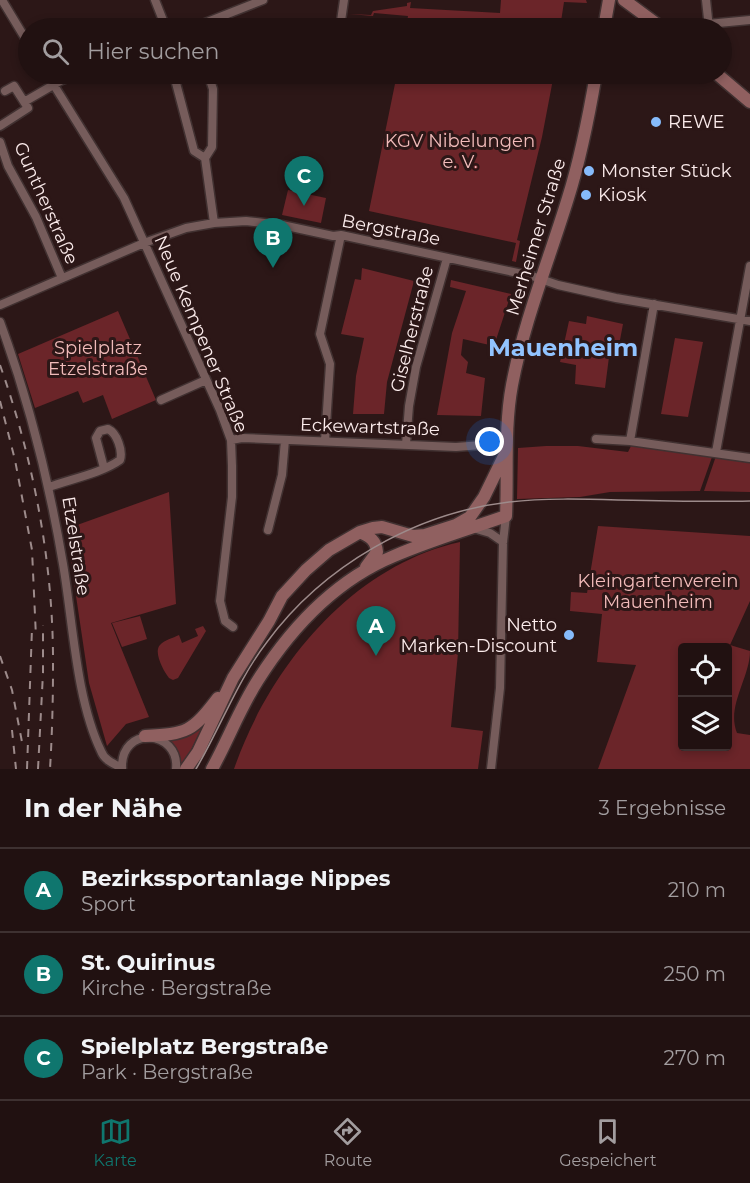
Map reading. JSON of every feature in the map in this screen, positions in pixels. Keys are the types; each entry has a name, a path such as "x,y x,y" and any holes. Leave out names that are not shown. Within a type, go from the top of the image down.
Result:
{"main road":[{"path":"606,18 609,0"},
{"path":"624,0 648,18"},
{"name":"Merheimer Straße","path":"506,516 509,404 518,358 574,176 594,84"},
{"path":"729,84 750,102"},
{"path":"145,736 186,731 202,718 233,678 282,597 306,570 329,550 360,532 382,527 412,536 425,535 456,525 470,517 479,504 507,447"},
{"path":"212,769 242,708 273,657 301,622 333,594 361,573 393,556 506,516"},
{"path":"360,532 373,539 377,552 361,573"},
{"path":"186,769 198,752 233,678"},
{"path":"220,769 227,742"}],"street":[{"path":"2,0 18,26"},
{"path":"155,0 162,18"},
{"path":"217,18 263,0"},
{"path":"341,18 344,0"},
{"path":"706,0 708,18"},
{"path":"732,23 750,20"},
{"path":"176,84 194,152 206,158"},
{"path":"211,84 212,147 206,158 214,223"},
{"path":"24,102 54,85"},
{"name":"Neue Kempener Straße","path":"54,85 124,198 231,440 232,497 220,601 225,621 233,627"},
{"path":"0,126 28,108 14,86 5,91"},
{"name":"Guntherstraße","path":"0,142 8,166 36,217 62,278"},
{"name":"Bergstraße","path":"0,305 144,243 186,228 246,221 282,225 333,236 341,235 558,285 750,321"},
{"path":"325,441 330,364 320,334 341,235"},
{"name":"Giselherstraße","path":"406,444 409,406 416,367 447,258"},
{"path":"717,452 750,266"},
{"path":"630,441 654,304"},
{"name":"Etzelstraße","path":"0,322 21,380 49,487 90,723 102,755 122,768"},
{"path":"161,400 206,380"},
{"path":"596,439 630,441 750,458"},
{"name":"Eckewartstraße","path":"231,440 507,447"},
{"path":"268,530 282,475 285,440"},
{"path":"49,487 104,468"},
{"name":"Merheimer Straße","path":"491,769 500,687 503,542 506,516"},
{"path":"473,528 490,533 503,542"},
{"path":"122,768 123,757 128,747 145,736 168,746 174,756 176,769"}],"green space":[{"path":"501,0 586,0 587,3 564,2 562,18 408,18 408,16 374,13 373,16 349,14 371,15 373,11 407,6 407,3 411,2 410,8 500,13"},
{"name":"KGV Nibelungen e. V.","path":"395,84 552,84 517,240 520,241 516,262 512,261 516,243 369,211"},
{"path":"288,190 326,198 321,223 282,215"},
{"path":"362,268 414,281 387,382 384,414 353,414 356,376 364,338 341,334 355,279 361,280"},
{"path":"451,280 511,294 494,346 463,339 461,355 468,362 466,373 485,378 481,416 437,415 452,333 466,291 450,287"},
{"name":"Spielplatz Etzelstraße","path":"118,311 156,400 112,419 103,395 83,403 78,391 35,408 18,354"},
{"path":"587,316 623,324 617,356 609,357 605,388 575,384 576,365 560,362 569,321 586,324"},
{"path":"675,338 703,342 688,417 661,414"},
{"path":"578,446 628,452 631,446 711,455 712,457 700,491 610,492 580,497 517,499 518,448"},
{"path":"716,456 750,462 750,492 704,491"},
{"path":"169,492 176,604 111,623 149,717 126,724 107,746 89,683 66,529"},
{"name":"Kleingartenverein Mauenheim","path":"598,526 750,536 750,601 731,643 678,643 678,751 732,751 732,646 750,651 736,702 734,723 737,733 750,735 750,769 598,769 636,665 597,662 602,614 570,611 571,592 587,593"},
{"path":"460,542 458,653 451,727 483,731 478,769 234,769 249,731 269,694 292,659 319,627 350,598 384,573 420,555"},
{"path":"140,616 147,639 122,647 112,623"},
{"path":"203,626 206,631 178,678 173,680 169,678 158,657 158,648 166,640 179,635 182,643 198,636 195,629"},
{"path":"205,721 191,750 178,769 166,740"}],"tram line":[{"path":"196,769 256,657 290,615 343,567 406,531 474,508 509,502 550,499 750,501"}],"railway":[{"path":"0,365 23,439 40,514 46,553 52,630 53,694 50,769"},
{"path":"0,401 15,460 32,550 36,637"},
{"path":"38,769 43,625"},
{"path":"27,769 32,628"},
{"path":"0,656 12,690 22,742"},
{"path":"12,730 16,769"}],"place":[{"name":"REWE","path":"656,122"},
{"name":"Monster Stück","path":"589,171"},
{"name":"Kiosk","path":"586,195"},
{"name":"Spielplatz Bergstraße","path":"304,206"},
{"name":"St. Quirinus","path":"273,268"},
{"name":"Netto Marken-Discount","path":"569,635"},
{"name":"Bezirkssportanlage Nippes","path":"376,656"}],"district":[{"name":"Mauenheim","path":"563,348"}]}
